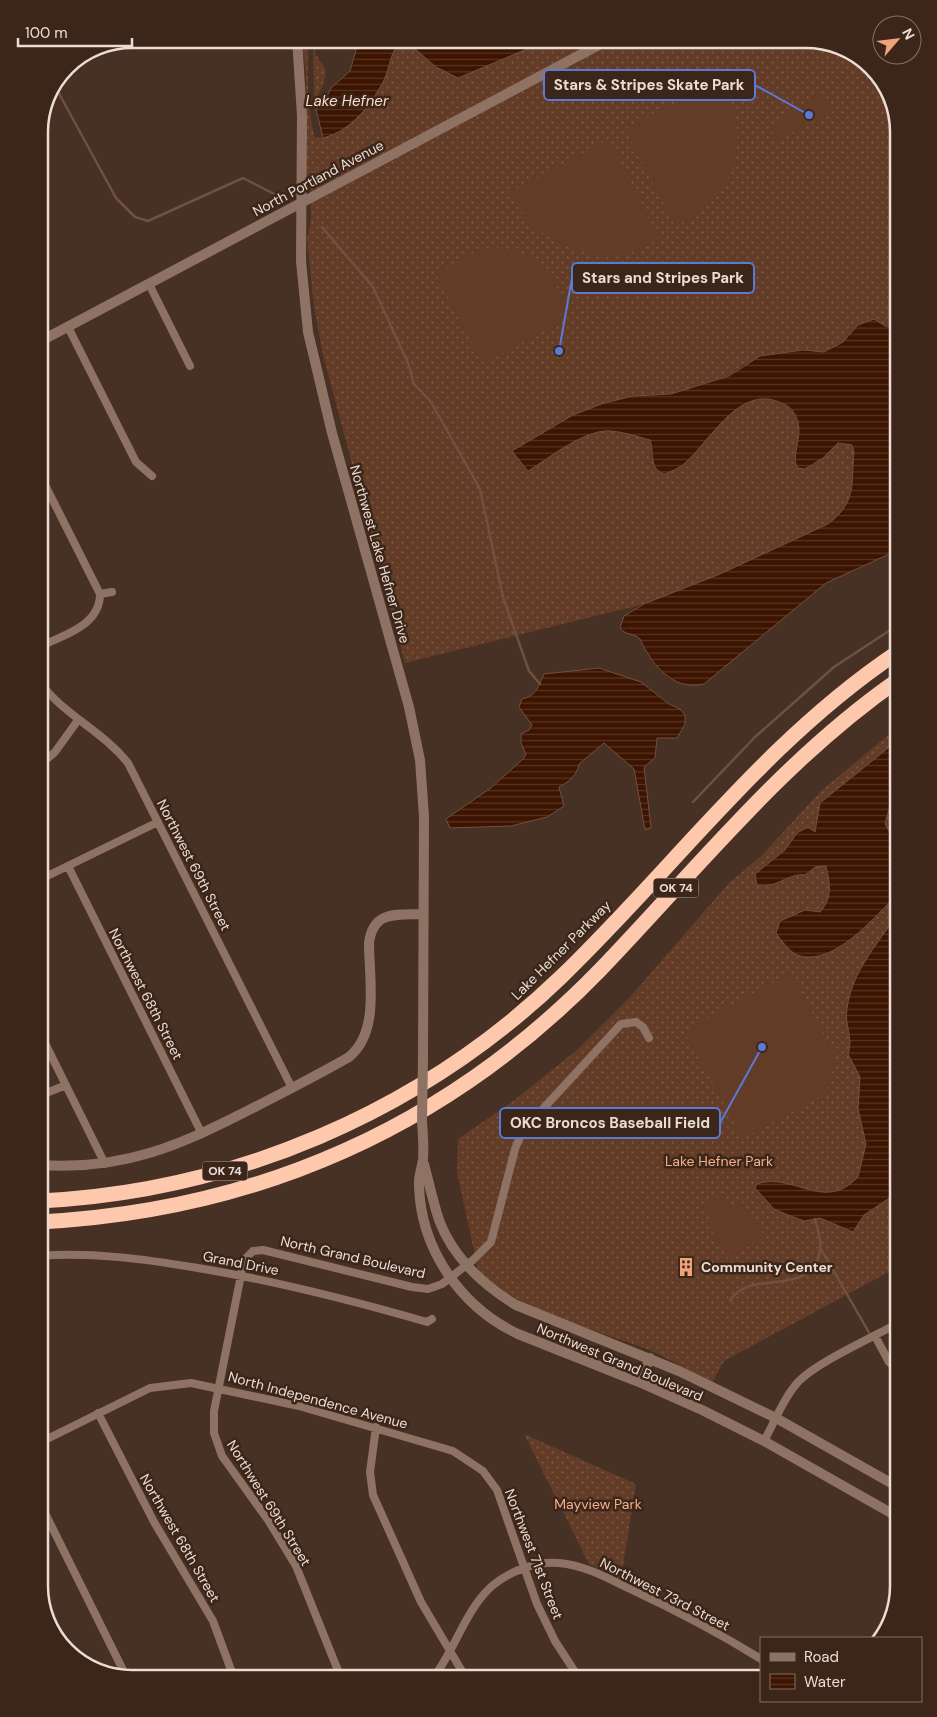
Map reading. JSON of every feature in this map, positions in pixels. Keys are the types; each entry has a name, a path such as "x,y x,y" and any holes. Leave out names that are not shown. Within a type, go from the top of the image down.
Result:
{"highway":[{"name":"Lake Hefner Parkway","path":"48,1200 100,1196 168,1185 236,1168 297,1147 350,1124 398,1098 464,1057 500,1031 561,977 778,748 825,706 890,658"},
{"name":"OK 74","path":"48,1221 137,1213 177,1206 238,1191 304,1169 350,1149 462,1087 513,1050 554,1015 600,970 780,777 840,724 890,686"}],"street":[{"name":"Northwest Lake Hefner Drive","path":"298,48 302,107 301,203 303,298 313,356 332,433 410,706 418,747 424,798 423,914"},
{"name":"North Portland Avenue","path":"48,337 593,48"},
{"path":"149,284 190,366"},
{"path":"68,327 136,462 152,476"},
{"path":"48,491 100,594 98,607 87,622 48,642"},
{"path":"100,594 112,592"},
{"name":"Northwest 69th Street","path":"48,693 54,701 106,739 122,756 138,780 292,1088"},
{"path":"48,758 55,752 78,720"},
{"path":"48,876 158,822"},
{"name":"Northwest 68th Street","path":"68,866 202,1134"},
{"path":"48,1166 75,1167 105,1164 142,1156 202,1134 349,1057 364,1041 369,1022 369,943 375,926 389,915 423,914"},
{"name":"Northwest Grand Boulevard","path":"423,914 423,1156 419,1183 423,1218 436,1256 451,1278 476,1307 504,1328 639,1382 764,1440 890,1512"},
{"name":"North Grand Boulevard","path":"240,1275 246,1256 258,1250 423,1289 438,1286 467,1265 491,1242 515,1149 524,1130 620,1024 636,1022 643,1027 649,1038"},
{"path":"48,1049 105,1164"},
{"path":"48,1092 66,1085"},
{"name":"Northwest Grand Boulevard","path":"423,1156 440,1221 452,1245 467,1265 500,1295 516,1305 650,1358 776,1418 890,1482"},
{"name":"Grand Drive","path":"48,1256 112,1255 240,1275 342,1298 427,1322 432,1319"},
{"name":"Northwest 69th Street","path":"240,1275 213,1423 219,1450 278,1535 296,1566 338,1669"},
{"path":"764,1440 799,1381 819,1366 890,1328"},
{"path":"875,1336 890,1363"},
{"path":"639,1382 650,1358"},
{"name":"North Independence Avenue","path":"48,1438 137,1393 163,1385 191,1383 219,1387 299,1406 453,1451"},
{"name":"Northwest 68th Street","path":"98,1413 154,1522 213,1621 231,1669"},
{"path":"376,1427 370,1472 373,1495 421,1602 461,1669"},
{"name":"Northwest 71st Street","path":"453,1451 483,1471 497,1490 524,1568 547,1625 573,1670"},
{"path":"48,1519 122,1669"},
{"name":"Northwest 73rd Street","path":"438,1669 451,1652 476,1604 484,1595 502,1578 524,1568 549,1563 587,1569 680,1613 760,1658"}],"green space":[{"path":"303,48 308,48 309,101 315,138 337,132 356,119 372,100 384,80 396,48 414,48 436,67 458,78 530,48 811,48 822,49 843,56 861,68 872,80 883,99 888,115 890,132 890,326 858,325 843,342 824,352 803,350 786,353 743,365 729,375 671,394 634,396 604,403 573,415 512,451 528,471 580,439 602,431 612,431 650,440 652,447 651,457 685,463 719,424 734,410 752,401 771,400 780,402 788,407 798,423 800,437 794,461 801,469 816,463 838,443 852,445 854,452 851,492 844,508 828,524 720,574 644,604 405,663 323,355 314,307 307,239 311,219 310,181 306,173 306,75"},
{"path":"313,48 316,48 315,53 325,68 326,75 318,96 314,101"},
{"path":"721,79 731,102 736,123 737,144 734,164 726,182 713,199 696,213 675,226 625,129"},
{"path":"820,92 824,94 832,113 777,140 769,126"},
{"path":"604,142 612,145 659,239 628,253 608,257 570,247 548,237 530,222 510,192"},
{"path":"495,247 525,255 536,261 551,278 570,316 488,361 480,359 436,274 478,250"},
{"name":"Lake Hefner Park","path":"890,734 890,1271 724,1361 712,1383 649,1350 534,1308 512,1297 493,1284 478,1270 457,1172 458,1139 516,1099 577,1050 630,997 729,883 761,856 821,791"},
{"path":"791,973 836,1058 826,1093 743,1138 687,1036 690,1027"},
{"path":"723,1194 731,1207 741,1201 764,1235 729,1259 707,1223 711,1220 702,1207"},
{"name":"Mayview Park","path":"524,1434 636,1484 621,1579 589,1564"}],"water":[{"name":"Lake Hefner","path":"356,48 396,48 384,80 373,99 359,116 343,130 323,138 316,109 318,100 326,98 331,88 350,71"},
{"name":"Lake Hefner","path":"414,48 530,48 458,78 436,67"},
{"path":"874,319 887,327 890,327 890,554 826,583 704,684 694,685 677,682 655,664 640,639 620,628 624,616 644,604 720,574 828,524 844,508 851,492 854,452 852,445 838,443 823,458 805,469 798,468 795,457 799,436 798,420 790,407 765,399 751,401 738,408 726,418 685,463 665,474 660,472 654,464 650,440 612,431 602,431 580,439 528,471 512,451 573,415 604,403 634,396 671,394 729,376 760,356 803,350 824,352 843,342 858,325"},
{"path":"599,668 641,682 669,704 680,709 685,715 685,724 677,738 657,738 655,758 644,767 651,828 645,830 634,769 604,743 579,764 572,778 559,787 564,806 547,817 511,826 450,828 446,819 492,787 524,758 526,754 521,743 521,734 529,730 532,725 519,707 522,699 531,695 536,690 544,674"},
{"path":"890,746 890,806 885,824 890,833 890,901 853,938 825,954 811,957 794,953 776,933 780,921 805,910 820,912 829,896 829,879 826,866 815,867 805,875 794,876 763,886 757,885 755,874 785,850 797,833 808,827 815,832 820,803"},
{"path":"890,925 890,1198 864,1215 853,1232 820,1218 804,1221 774,1209 755,1188 757,1184 771,1182 784,1183 821,1192 833,1192 845,1187 858,1177 866,1144 858,1109 860,1077 848,1054 850,1037 846,1015 854,983 874,947"}],"waterway":[{"path":"58,91 116,198 135,217 148,221 243,178 280,197"},
{"path":"322,227 373,287 408,363 414,384 431,402 480,489 503,597 529,671 540,684"},
{"path":"693,802 755,737 834,667 890,630"},
{"path":"730,1301 739,1291 751,1286 780,1282 806,1274 815,1265 820,1250 820,1239 815,1219"},
{"path":"821,1249 871,1336"}],"place":[{"name":"Stars & Stripes Skate Park","path":"809,115"},
{"name":"Stars and Stripes Park","path":"559,351"},
{"name":"OKC Broncos Baseball Field","path":"762,1047"},
{"name":"Community Center","path":"686,1267"}]}
